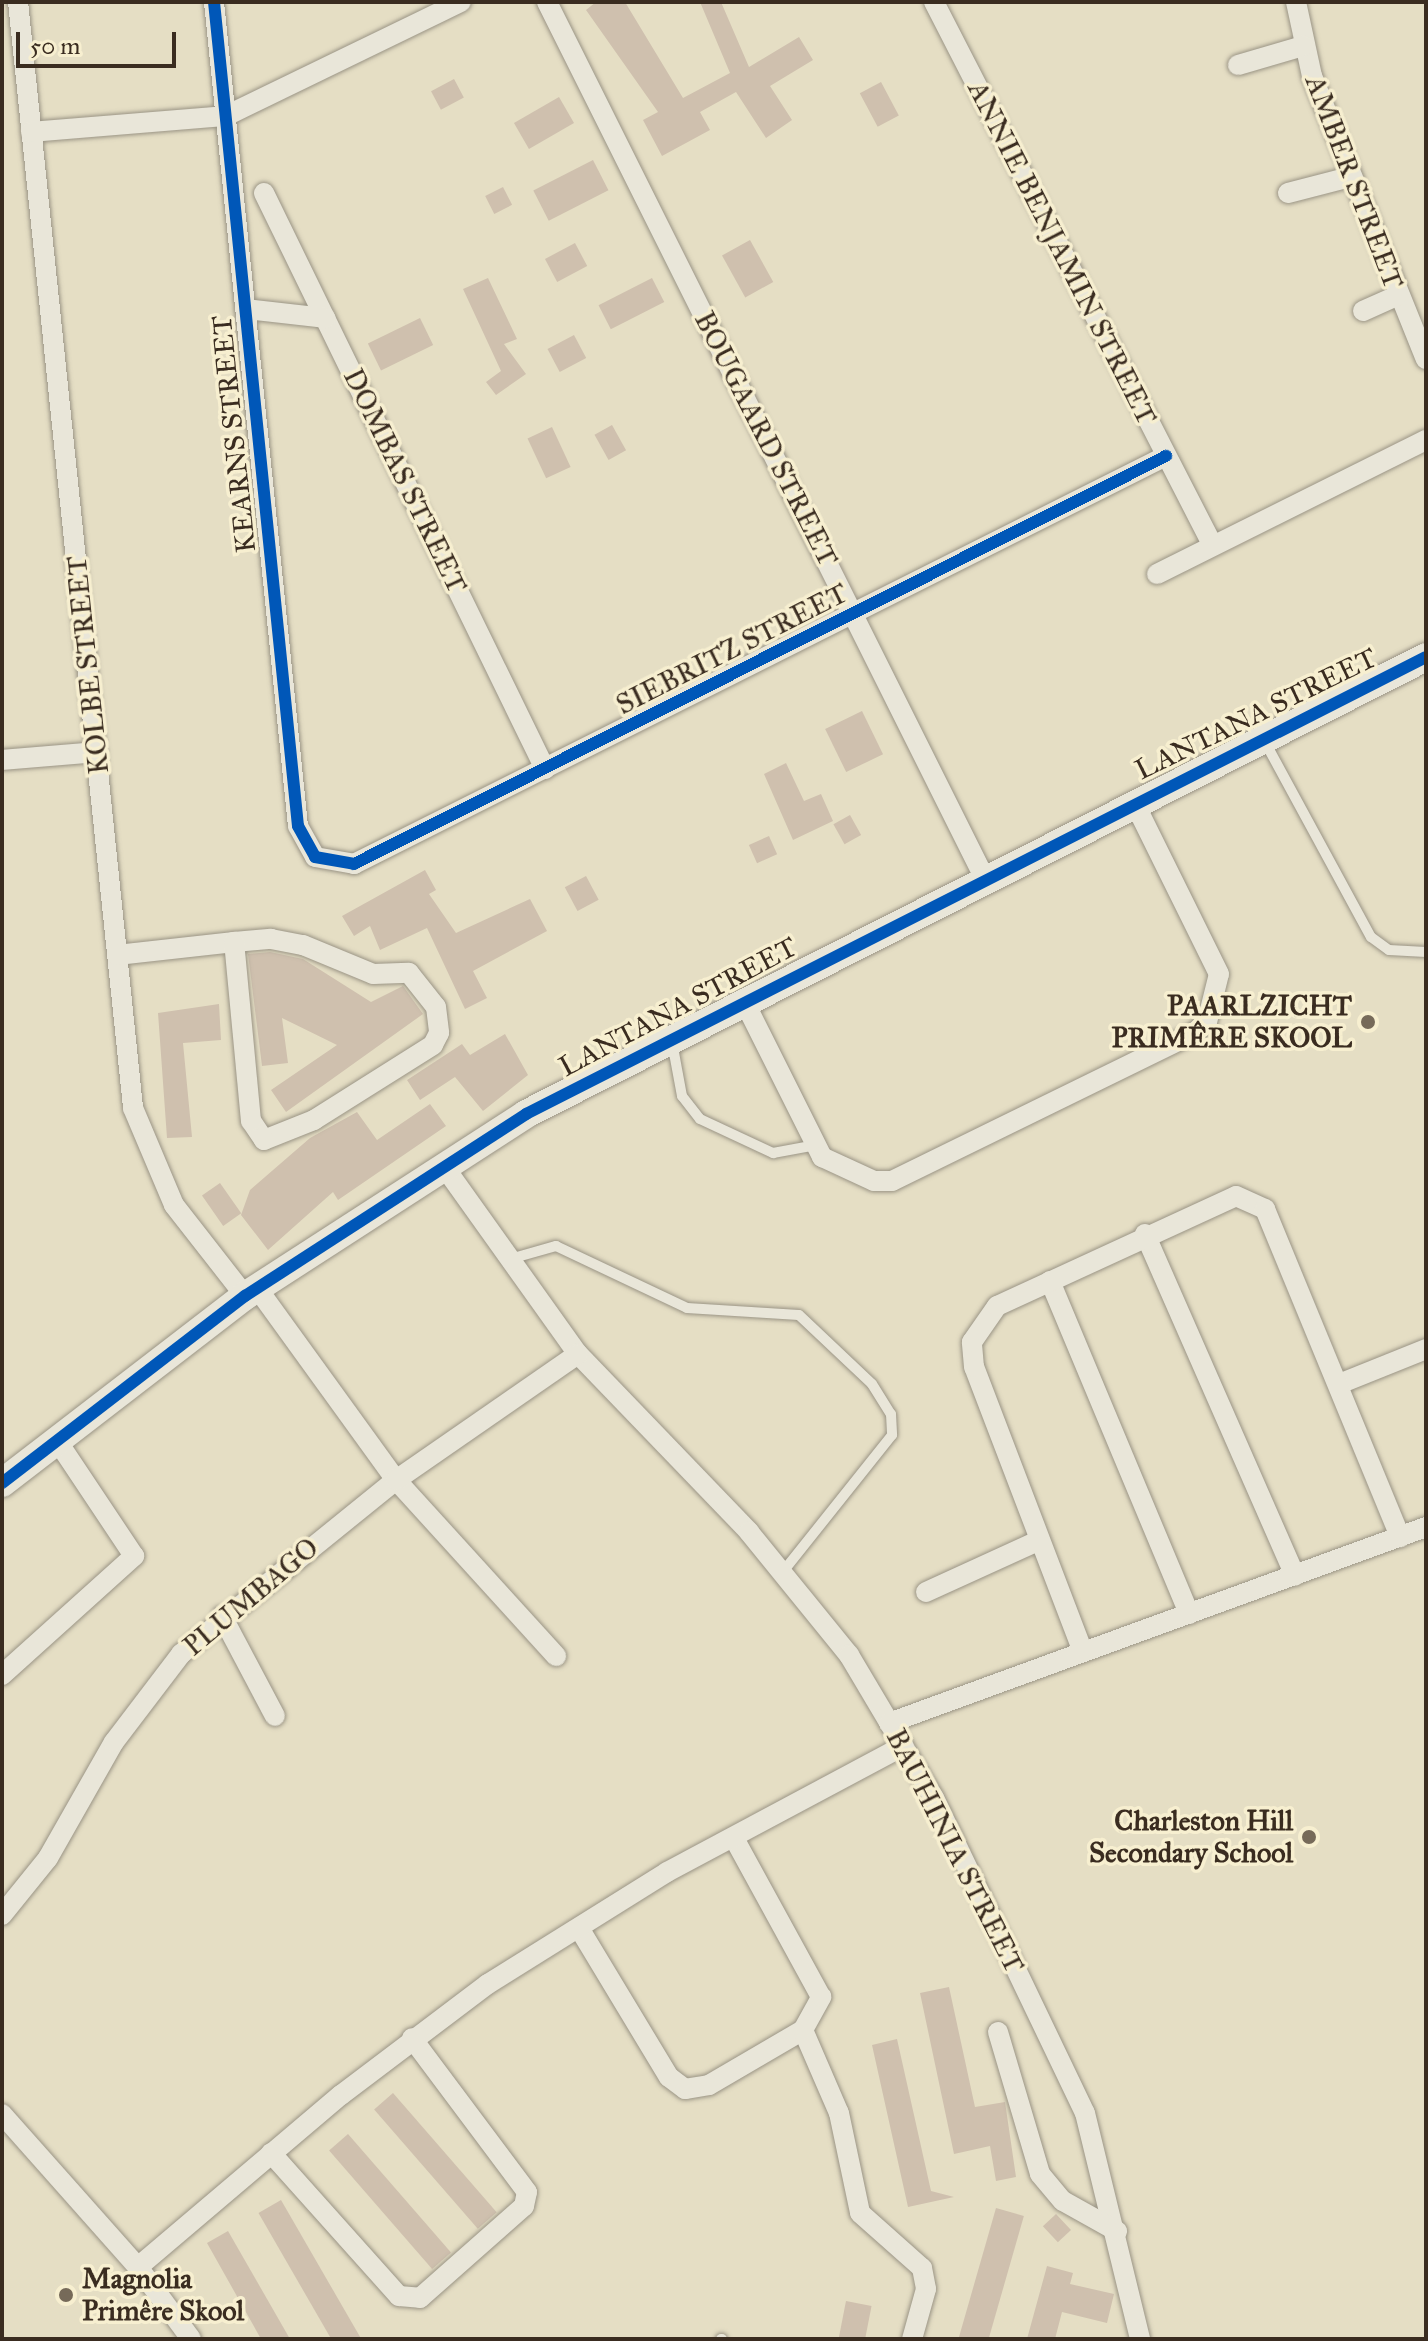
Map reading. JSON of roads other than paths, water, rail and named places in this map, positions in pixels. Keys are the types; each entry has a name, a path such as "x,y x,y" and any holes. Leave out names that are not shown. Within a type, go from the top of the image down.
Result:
{"street":[{"name":"KOLBE STREET","path":"18,2 133,1108 174,1205 251,1292 396,1480 556,1656"},
{"name":"KEARNS STREET","path":"214,2 298,826 315,857"},
{"path":"31,132 226,116 461,2"},
{"name":"BOUGAARD STREET","path":"547,2 984,877"},
{"name":"ANNIE BENJAMIN STREET","path":"934,2 1213,546"},
{"name":"AMBER STREET","path":"1296,2 1303,46 1350,177 1397,296 1426,359"},
{"path":"1238,65 1303,46"},
{"path":"1288,193 1350,177"},
{"name":"DOMBAS STREET","path":"264,193 545,769"},
{"path":"1363,311 1397,296"},
{"path":"246,309 325,318"},
{"path":"1157,574 1426,440"},
{"name":"SIEBRITZ STREET","path":"315,857 354,864 1166,456"},
{"name":"LANTANA STREET","path":"2,1483 251,1292 443,1165 671,1036 1426,657"},
{"path":"2,760 97,752"},
{"path":"743,999 816,1145 837,1168 892,1181 1207,1022 1219,974 1134,802"},
{"path":"117,955 234,942 271,939 373,974 409,973 436,1007 439,1033 433,1045 314,1120 264,1140 251,1121 234,942"},
{"name":"BAUHINIA STREET","path":"443,1165 578,1354 782,1573 849,1655 903,1746 1085,2113 1117,2231 1140,2339"},
{"path":"1083,1652 974,1367 972,1342 997,1306 1145,1234 1236,1196 1265,1209 1400,1537"},
{"path":"1145,1234 1295,1575"},
{"path":"1050,1281 1189,1614"},
{"path":"1339,1384 1426,1349"},
{"name":"PLUMBAGO","path":"2,1915 48,1858 131,1718 222,1616 396,1480 578,1354"},
{"path":"2,1675 134,1556 58,1442"},
{"path":"889,1723 1426,1527"},
{"path":"926,1592 1040,1540"},
{"path":"222,1616 275,1716"},
{"path":"138,2267 412,2038 579,1928 734,1838 903,1746"},
{"path":"579,1928 676,2085 709,2085 803,2030 819,2008 820,1989 734,1838"},
{"path":"803,2030 839,2113 860,2213 922,2268 926,2289 912,2339"},
{"path":"998,2032 1040,2174 1063,2201 1117,2231"},
{"path":"271,2153 399,2296 420,2298 524,2206 527,2192 412,2038"},
{"path":"2,2114 138,2267 191,2339"}],"lane":[{"path":"1263,737 1371,937 1389,950 1426,952"},
{"path":"671,1036 682,1096 700,1119 773,1153 816,1145"},
{"path":"510,1259 556,1246 687,1308 799,1315 872,1384 891,1414 892,1435 782,1573"}],"place":[{"name":"PAARLZICHT PRIMÊRE SKOOL","path":"1368,1022"},
{"name":"Charleston Hill Secondary School","path":"1309,1837"},
{"name":"Magnolia Primêre Skool","path":"66,2295"}]}
